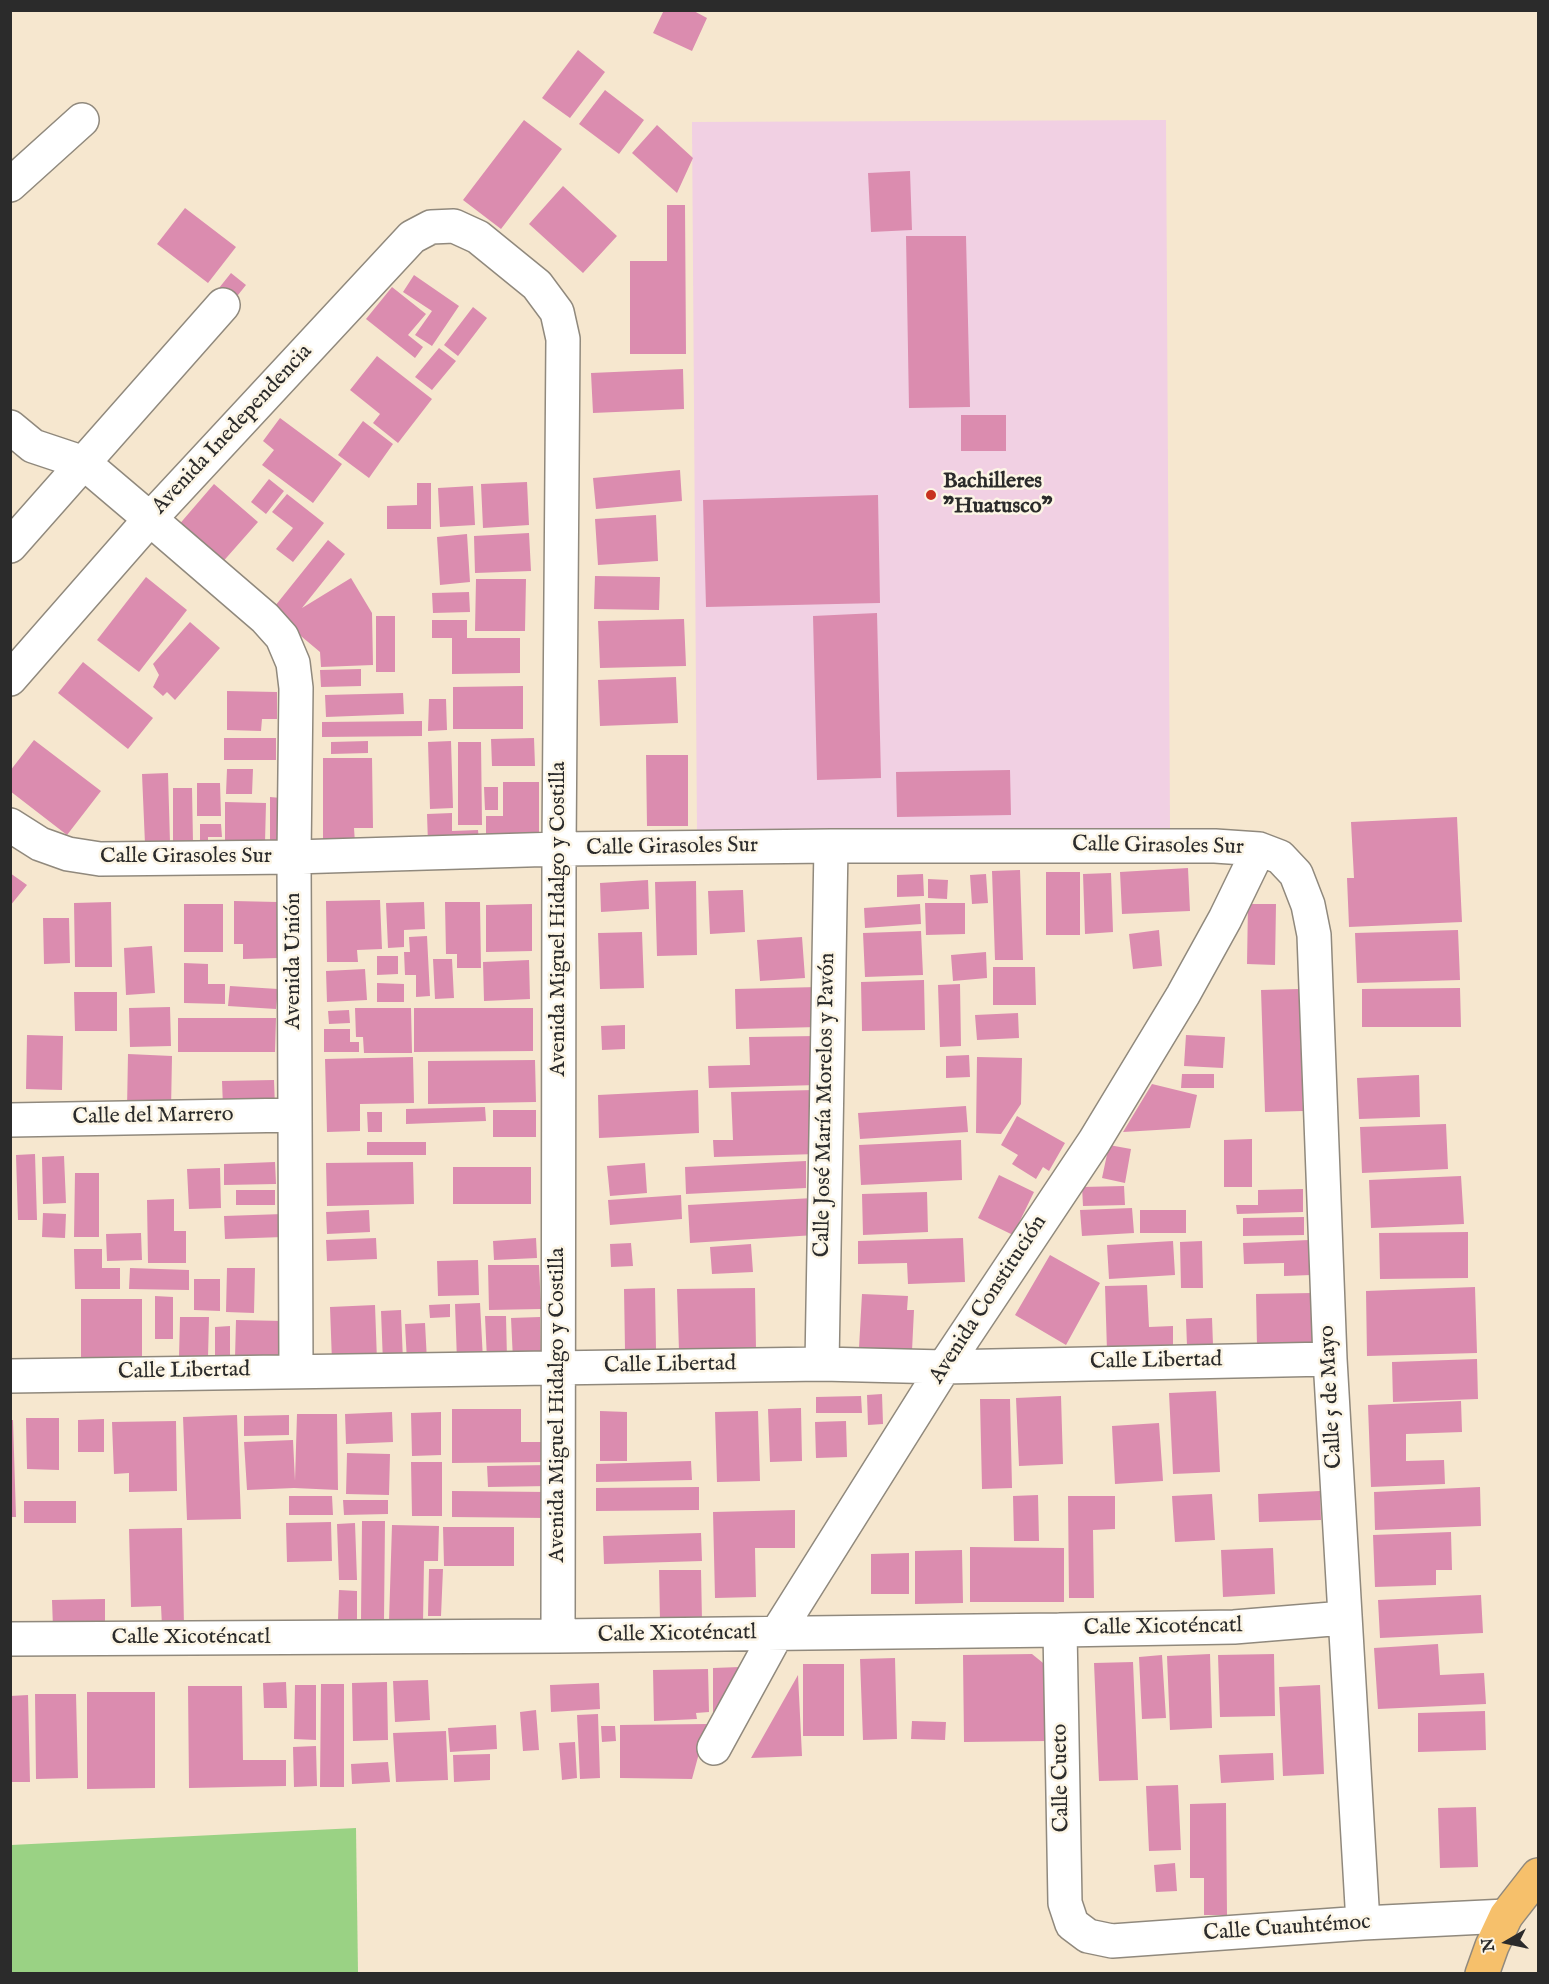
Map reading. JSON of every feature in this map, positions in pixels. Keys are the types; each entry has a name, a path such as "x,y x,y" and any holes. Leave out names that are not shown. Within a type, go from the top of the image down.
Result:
{"main road":[{"path":"1482,1974 1506,1916 1539,1875"}],"street":[{"path":"10,185 82,120"},
{"name":"Avenida Inedependencia","path":"10,679 150,519 412,237 431,227 454,226 478,237"},
{"name":"Avenida Miguel Hidalgo y Costilla","path":"478,237 537,285 557,312 563,339 559,849 558,1636"},
{"path":"10,546 223,305"},
{"path":"10,427 33,446 84,463"},
{"name":"Avenida Unión","path":"84,463 265,618 282,637 293,663 296,688 294,857 296,1370"},
{"name":"Calle Girasoles Sur","path":"10,825 40,844 68,854 100,858 294,857 559,849 831,846 1215,846 1259,849 1280,857 1296,874"},
{"name":"Calle José María Morelos y Pavón","path":"822,1364 831,846"},
{"name":"Avenida Constitución","path":"714,1748 777,1633 944,1367 1094,1142 1225,920 1259,849"},
{"name":"Calle 5 de Mayo","path":"1296,874 1308,905 1314,935 1330,1359 1363,1923"},
{"name":"Calle del Marrero","path":"10,1120 295,1115"},
{"name":"Calle Libertad","path":"10,1376 822,1364 944,1367 1330,1359"},
{"name":"Calle Xicoténcatl","path":"10,1639 1060,1630 1245,1626 1344,1618"},
{"name":"Calle Cueto","path":"1060,1630 1065,1903 1072,1924"},
{"name":"Calle Cuauhtémoc","path":"1072,1924 1088,1936 1112,1941 1363,1923 1506,1916"}],"shaded area":[{"name":"Bachilleres \"Huatusco\"","path":"1166,120 1170,831 697,833 692,122"}],"green space":[{"path":"356,1828 358,1973 11,1973 11,1845"}],"building":[{"path":"664,10 692,10 707,18 692,51 653,33"},
{"path":"578,50 605,72 570,118 542,98"},
{"path":"605,90 644,120 619,154 579,124"},
{"path":"524,120 562,149 501,229 463,200"},
{"path":"657,125 693,158 677,193 632,153"},
{"path":"910,171 912,230 871,232 868,173"},
{"path":"563,186 617,236 583,273 529,224"},
{"path":"667,205 685,205 686,354 630,354 630,261 667,261"},
{"path":"185,208 236,247 208,283 157,244"},
{"path":"906,236 966,236 970,407 909,408"},
{"path":"231,273 246,285 230,305 215,293"},
{"path":"414,275 459,306 432,346 415,335 432,311 403,292"},
{"path":"392,287 426,314 408,335 423,347 415,358 366,319"},
{"path":"473,307 487,318 458,356 444,345"},
{"path":"439,348 456,361 432,390 415,377"},
{"path":"377,356 432,399 398,443 373,423 380,414 350,390"},
{"path":"683,369 684,409 593,413 591,373"},
{"path":"961,415 1006,415 1006,451 961,451"},
{"path":"280,418 342,464 313,503 262,465 274,450 263,441"},
{"path":"363,421 393,444 369,478 338,455"},
{"path":"680,470 682,501 596,509 593,478"},
{"path":"269,479 284,491 266,514 251,502"},
{"path":"527,482 529,525 483,528 481,484"},
{"path":"417,483 431,483 431,529 387,529 387,506 417,505"},
{"path":"214,484 258,522 220,565 177,527"},
{"path":"473,486 475,525 440,527 438,488"},
{"path":"287,494 324,523 293,562 276,549 293,528 272,512"},
{"path":"878,495 880,603 706,607 703,500"},
{"path":"656,515 658,561 598,565 595,519"},
{"path":"529,533 531,571 475,573 474,536"},
{"path":"467,534 470,582 440,585 437,537"},
{"path":"328,540 345,554 302,608 351,578 372,613 373,665 321,667 320,652 271,611"},
{"path":"595,576 660,577 659,610 594,609"},
{"path":"146,577 187,610 139,672 97,640"},
{"path":"476,579 526,579 525,631 475,631"},
{"path":"469,592 470,612 433,613 432,593"},
{"path":"877,613 881,778 817,780 813,616"},
{"path":"376,616 395,616 395,672 376,672"},
{"path":"684,619 686,666 600,668 598,621"},
{"path":"432,620 467,620 467,638 520,638 520,673 452,674 452,638 432,638"},
{"path":"190,622 220,648 175,700 167,692 163,696 153,687 159,675 153,664"},
{"path":"83,662 153,718 128,749 58,693"},
{"path":"361,669 361,686 321,687 320,670"},
{"path":"676,677 678,723 600,726 598,680"},
{"path":"523,686 523,729 453,729 453,687"},
{"path":"227,691 277,692 277,719 262,719 261,731 227,730"},
{"path":"403,693 404,714 326,717 325,695"},
{"path":"429,699 446,699 447,730 428,731"},
{"path":"422,721 422,736 322,737 322,722"},
{"path":"224,738 276,738 276,760 224,760"},
{"path":"534,738 535,766 492,766 491,739"},
{"path":"34,740 101,791 67,835 10,791 10,771"},
{"path":"368,741 368,753 331,754 331,742"},
{"path":"451,741 453,808 430,809 428,742"},
{"path":"458,742 481,742 482,825 458,825"},
{"path":"646,755 688,755 688,826 647,826"},
{"path":"323,758 372,758 373,828 354,828 355,843 323,843"},
{"path":"227,769 253,769 252,794 226,794"},
{"path":"1010,770 1011,815 897,817 896,772"},
{"path":"168,773 170,843 145,844 142,774"},
{"path":"503,782 539,782 539,841 486,841 486,816 503,816"},
{"path":"197,783 220,783 221,816 197,816"},
{"path":"484,787 498,787 498,810 485,810"},
{"path":"173,788 192,788 193,843 173,843"},
{"path":"270,797 281,798 281,844 270,844"},
{"path":"225,802 266,803 265,843 225,843"},
{"path":"452,813 452,831 478,830 479,841 428,843 427,814"},
{"path":"1457,817 1462,922 1349,927 1347,878 1354,878 1351,822"},
{"path":"200,824 221,824 222,837 208,837 208,846 200,847"},
{"path":"1188,868 1190,911 1122,914 1120,872"},
{"path":"1020,870 1023,960 995,960 992,871"},
{"path":"1046,872 1080,872 1080,935 1046,935"},
{"path":"10,873 27,885 10,906"},
{"path":"1111,873 1113,932 1085,934 1083,874"},
{"path":"923,874 924,896 897,897 897,875"},
{"path":"986,874 988,903 972,904 970,875"},
{"path":"928,879 948,880 947,899 928,898"},
{"path":"648,880 649,909 601,912 600,883"},
{"path":"696,881 697,955 657,956 655,882"},
{"path":"743,890 745,932 710,934 708,891"},
{"path":"380,900 382,949 357,950 358,962 327,962 326,901"},
{"path":"234,901 277,902 278,958 243,959 243,944 234,944"},
{"path":"111,902 112,967 75,967 74,903"},
{"path":"424,902 425,929 404,930 404,947 388,948 386,903"},
{"path":"445,902 480,902 481,968 457,968 457,954 446,954"},
{"path":"925,903 965,903 965,934 926,935"},
{"path":"184,904 223,904 223,952 184,952"},
{"path":"532,904 532,951 486,952 486,905"},
{"path":"920,904 921,924 865,928 864,908"},
{"path":"1248,904 1276,904 1275,965 1247,964"},
{"path":"43,918 69,918 70,963 44,964"},
{"path":"1159,930 1162,966 1133,969 1129,934"},
{"path":"1458,930 1460,980 1357,983 1355,933"},
{"path":"921,931 923,975 865,977 863,933"},
{"path":"642,932 644,988 600,989 598,933"},
{"path":"427,936 430,996 416,997 416,975 405,975 404,952 410,952 409,937"},
{"path":"802,937 805,978 760,981 757,940"},
{"path":"152,946 155,993 126,995 124,948"},
{"path":"986,952 987,978 953,981 951,955"},
{"path":"377,956 398,956 398,974 377,975"},
{"path":"433,959 452,959 454,998 435,999"},
{"path":"529,960 530,999 484,1001 483,962"},
{"path":"184,963 208,964 208,984 225,984 225,1004 184,1003"},
{"path":"993,967 1035,967 1036,1005 993,1005"},
{"path":"365,969 367,1000 327,1002 326,971"},
{"path":"924,980 925,1030 862,1031 861,982"},
{"path":"377,983 404,984 404,1002 377,1002"},
{"path":"960,984 961,1046 940,1047 938,985"},
{"path":"230,986 278,989 276,1009 228,1006"},
{"path":"818,987 818,1027 736,1029 735,989"},
{"path":"1460,988 1461,1027 1362,1027 1362,989"},
{"path":"1299,989 1303,1111 1265,1112 1261,990"},
{"path":"74,992 117,992 117,1031 75,1031"},
{"path":"170,1007 171,1046 130,1047 129,1008"},
{"path":"355,1008 411,1008 412,1053 364,1053 363,1037 356,1037"},
{"path":"414,1008 533,1008 533,1051 414,1052"},
{"path":"349,1010 350,1023 329,1024 328,1011"},
{"path":"1018,1013 1019,1038 977,1040 975,1015"},
{"path":"178,1018 276,1018 275,1052 178,1052"},
{"path":"625,1025 625,1049 602,1050 601,1026"},
{"path":"324,1029 350,1029 350,1042 359,1042 359,1052 324,1052"},
{"path":"27,1035 63,1036 62,1090 26,1089"},
{"path":"1186,1035 1225,1037 1223,1068 1184,1066"},
{"path":"816,1036 817,1085 709,1088 708,1066 750,1065 749,1037"},
{"path":"128,1054 172,1056 171,1110 127,1109"},
{"path":"969,1055 970,1077 946,1078 946,1056"},
{"path":"413,1057 414,1103 360,1104 360,1131 327,1132 325,1059"},
{"path":"977,1057 1022,1058 1021,1104 1001,1134 976,1133"},
{"path":"535,1060 536,1102 428,1104 428,1061"},
{"path":"1182,1074 1214,1074 1214,1088 1181,1088"},
{"path":"1419,1075 1420,1117 1359,1119 1357,1078"},
{"path":"274,1080 275,1107 223,1107 222,1081"},
{"path":"1152,1084 1197,1095 1190,1128 1123,1132"},
{"path":"698,1090 699,1133 599,1138 598,1095"},
{"path":"814,1090 817,1154 714,1157 713,1140 733,1140 731,1092"},
{"path":"966,1106 968,1132 860,1139 858,1113"},
{"path":"485,1107 486,1121 406,1124 406,1109"},
{"path":"493,1110 536,1110 536,1137 493,1137"},
{"path":"367,1112 382,1112 382,1132 368,1132"},
{"path":"1017,1116 1065,1143 1049,1171 1043,1167 1036,1179 1012,1164 1018,1155 1001,1145"},
{"path":"1446,1124 1448,1169 1362,1173 1360,1127"},
{"path":"1252,1139 1252,1187 1224,1187 1224,1140"},
{"path":"961,1140 962,1180 861,1185 859,1145"},
{"path":"367,1142 426,1142 426,1155 367,1155"},
{"path":"1109,1145 1131,1149 1125,1183 1102,1178"},
{"path":"35,1154 37,1220 18,1220 16,1155"},
{"path":"64,1156 66,1203 43,1204 42,1157"},
{"path":"806,1161 806,1188 686,1194 685,1167"},
{"path":"275,1162 276,1184 224,1185 224,1164"},
{"path":"413,1162 414,1204 327,1206 326,1163"},
{"path":"645,1163 647,1193 610,1196 607,1166"},
{"path":"453,1167 531,1167 531,1204 453,1204"},
{"path":"220,1168 221,1208 189,1209 187,1169"},
{"path":"75,1173 99,1173 99,1237 74,1237"},
{"path":"999,1175 1034,1192 1013,1235 978,1218"},
{"path":"1461,1176 1464,1224 1371,1228 1369,1180"},
{"path":"1124,1186 1125,1205 1083,1206 1082,1187"},
{"path":"1303,1189 1303,1212 1237,1214 1236,1205 1258,1205 1258,1190"},
{"path":"236,1190 275,1190 275,1205 236,1205"},
{"path":"927,1192 928,1232 863,1235 862,1194"},
{"path":"681,1195 682,1219 610,1225 608,1200"},
{"path":"813,1198 815,1235 690,1243 688,1205"},
{"path":"174,1199 174,1231 186,1231 186,1263 148,1263 147,1200"},
{"path":"1132,1208 1134,1233 1082,1236 1080,1210"},
{"path":"369,1210 370,1232 327,1234 326,1212"},
{"path":"1140,1210 1186,1210 1186,1233 1140,1233"},
{"path":"43,1213 66,1214 65,1238 42,1237"},
{"path":"283,1214 283,1237 225,1239 224,1216"},
{"path":"1304,1217 1304,1235 1243,1236 1243,1218"},
{"path":"1468,1232 1468,1278 1380,1279 1379,1233"},
{"path":"141,1233 142,1260 107,1261 106,1234"},
{"path":"376,1238 377,1259 327,1261 326,1240"},
{"path":"536,1238 537,1258 494,1260 493,1241"},
{"path":"963,1238 965,1282 908,1284 907,1263 858,1264 858,1241"},
{"path":"1309,1240 1311,1275 1284,1276 1284,1263 1244,1264 1243,1243"},
{"path":"1173,1241 1175,1275 1109,1279 1107,1245"},
{"path":"1202,1241 1203,1288 1181,1288 1180,1242"},
{"path":"631,1243 633,1266 611,1267 610,1244"},
{"path":"751,1244 753,1272 712,1274 710,1247"},
{"path":"74,1249 102,1249 102,1268 120,1268 120,1289 75,1289"},
{"path":"1050,1255 1100,1283 1066,1345 1015,1315"},
{"path":"478,1260 479,1295 438,1296 437,1261"},
{"path":"488,1265 539,1265 541,1309 489,1310"},
{"path":"130,1268 189,1270 189,1290 129,1289"},
{"path":"227,1268 255,1268 254,1313 226,1312"},
{"path":"194,1279 220,1279 220,1311 194,1310"},
{"path":"1147,1285 1149,1327 1173,1326 1173,1349 1107,1351 1105,1286"},
{"path":"1475,1287 1477,1353 1367,1356 1366,1291"},
{"path":"655,1288 656,1349 625,1350 624,1289"},
{"path":"755,1288 756,1349 679,1351 677,1289"},
{"path":"1312,1293 1314,1345 1257,1347 1256,1294"},
{"path":"862,1294 908,1296 907,1310 914,1310 912,1351 859,1348"},
{"path":"155,1296 173,1297 173,1339 155,1339"},
{"path":"81,1299 142,1299 142,1365 81,1365"},
{"path":"480,1303 483,1360 457,1361 455,1304"},
{"path":"450,1304 450,1317 430,1318 429,1305"},
{"path":"375,1305 377,1361 332,1362 330,1307"},
{"path":"401,1310 403,1362 383,1363 381,1311"},
{"path":"485,1316 506,1316 507,1359 487,1360"},
{"path":"180,1317 209,1317 208,1357 179,1357"},
{"path":"540,1317 541,1359 513,1360 511,1318"},
{"path":"1212,1318 1213,1345 1187,1346 1186,1319"},
{"path":"236,1320 284,1321 283,1360 235,1358"},
{"path":"425,1323 427,1361 407,1362 405,1324"},
{"path":"230,1326 230,1355 215,1356 215,1327"},
{"path":"1477,1359 1478,1399 1393,1402 1392,1362"},
{"path":"1216,1391 1220,1472 1173,1474 1169,1393"},
{"path":"882,1394 883,1424 868,1425 867,1395"},
{"path":"861,1396 862,1413 816,1413 816,1397"},
{"path":"1061,1396 1063,1464 1019,1466 1016,1398"},
{"path":"980,1399 1010,1399 1012,1488 982,1489"},
{"path":"1461,1401 1462,1432 1406,1434 1406,1461 1444,1460 1445,1484 1371,1487 1368,1405"},
{"path":"801,1408 802,1461 770,1462 768,1409"},
{"path":"452,1409 521,1409 521,1442 547,1442 547,1462 452,1463"},
{"path":"600,1411 627,1412 627,1461 600,1461"},
{"path":"758,1411 760,1481 717,1482 715,1412"},
{"path":"392,1412 393,1442 346,1444 345,1414"},
{"path":"441,1412 441,1455 412,1456 411,1413"},
{"path":"297,1414 337,1414 338,1490 294,1488 247,1490 244,1442 293,1440 295,1481"},
{"path":"237,1415 241,1519 187,1520 183,1417"},
{"path":"289,1415 289,1435 244,1436 244,1416"},
{"path":"26,1418 59,1418 59,1470 27,1469"},
{"path":"104,1419 104,1452 78,1452 78,1420"},
{"path":"10,1420 13,1420 16,1517 10,1517"},
{"path":"176,1421 177,1491 129,1492 129,1473 114,1474 112,1422"},
{"path":"846,1421 847,1457 816,1458 815,1422"},
{"path":"1159,1423 1163,1481 1115,1484 1112,1426"},
{"path":"347,1453 390,1454 389,1495 346,1494"},
{"path":"691,1461 692,1480 596,1482 596,1464"},
{"path":"411,1462 442,1462 442,1516 412,1516"},
{"path":"549,1465 549,1486 488,1487 487,1466"},
{"path":"699,1487 699,1510 596,1511 596,1488"},
{"path":"1480,1487 1481,1526 1375,1530 1374,1492"},
{"path":"452,1491 547,1492 547,1518 452,1517"},
{"path":"1320,1491 1321,1520 1259,1522 1258,1494"},
{"path":"1212,1494 1215,1540 1175,1542 1172,1496"},
{"path":"1038,1495 1039,1541 1014,1541 1013,1496"},
{"path":"289,1496 332,1496 333,1515 289,1515"},
{"path":"1068,1496 1115,1496 1115,1529 1093,1530 1094,1598 1069,1598"},
{"path":"343,1500 388,1500 388,1514 344,1515"},
{"path":"24,1501 76,1501 76,1523 24,1523"},
{"path":"795,1510 795,1548 755,1548 756,1597 715,1598 713,1512"},
{"path":"362,1521 385,1521 384,1620 361,1620"},
{"path":"331,1522 332,1561 287,1562 286,1523"},
{"path":"355,1523 357,1580 339,1580 337,1524"},
{"path":"392,1525 439,1526 438,1561 424,1561 423,1623 389,1622"},
{"path":"443,1527 514,1527 514,1566 444,1566"},
{"path":"182,1528 184,1626 162,1626 161,1606 131,1607 129,1529"},
{"path":"1451,1532 1452,1570 1436,1570 1436,1585 1375,1587 1373,1535"},
{"path":"701,1533 702,1561 604,1564 603,1536"},
{"path":"970,1547 1064,1548 1064,1602 970,1602"},
{"path":"1273,1548 1275,1594 1223,1597 1221,1550"},
{"path":"962,1550 963,1603 915,1604 915,1551"},
{"path":"909,1553 909,1594 871,1594 871,1554"},
{"path":"429,1569 443,1569 441,1616 428,1616"},
{"path":"659,1570 701,1570 702,1621 660,1621"},
{"path":"339,1590 357,1591 357,1622 338,1621"},
{"path":"1481,1595 1483,1633 1380,1638 1378,1600"},
{"path":"105,1599 105,1626 53,1628 52,1600"},
{"path":"1438,1644 1440,1675 1484,1673 1486,1704 1378,1709 1374,1648"},
{"path":"1032,1654 1048,1667 1048,1741 964,1742 963,1655"},
{"path":"1210,1654 1212,1728 1170,1730 1167,1656"},
{"path":"1274,1654 1275,1716 1220,1717 1218,1655"},
{"path":"1162,1655 1166,1718 1142,1719 1139,1657"},
{"path":"895,1658 897,1739 863,1740 860,1659"},
{"path":"1133,1662 1138,1780 1099,1781 1094,1663"},
{"path":"803,1664 844,1664 844,1736 803,1736"},
{"path":"740,1667 713,1714 713,1668"},
{"path":"708,1669 709,1712 696,1713 697,1719 654,1721 653,1670"},
{"path":"798,1675 802,1756 751,1758"},
{"path":"428,1680 430,1720 395,1722 393,1681"},
{"path":"286,1682 287,1708 264,1708 263,1683"},
{"path":"387,1682 388,1740 353,1741 352,1683"},
{"path":"599,1683 600,1709 551,1712 550,1685"},
{"path":"321,1684 344,1684 344,1787 320,1787"},
{"path":"295,1685 316,1685 316,1740 294,1739"},
{"path":"1320,1685 1324,1774 1283,1776 1279,1687"},
{"path":"188,1686 242,1686 243,1760 286,1760 286,1786 189,1788"},
{"path":"87,1692 155,1692 155,1788 87,1789"},
{"path":"35,1694 76,1694 78,1778 36,1779"},
{"path":"28,1695 30,1782 10,1782 10,1696"},
{"path":"536,1710 539,1750 523,1751 520,1712"},
{"path":"1485,1711 1486,1750 1418,1752 1418,1713"},
{"path":"598,1714 600,1778 580,1779 577,1715"},
{"path":"912,1721 946,1722 945,1740 911,1739"},
{"path":"707,1724 692,1779 620,1778 620,1725"},
{"path":"496,1725 497,1749 450,1752 448,1728"},
{"path":"601,1726 615,1726 616,1741 602,1742"},
{"path":"446,1731 448,1780 396,1782 393,1733"},
{"path":"575,1742 577,1778 562,1780 559,1743"},
{"path":"316,1746 317,1786 294,1787 293,1747"},
{"path":"1273,1753 1274,1780 1221,1783 1219,1755"},
{"path":"490,1754 490,1780 454,1782 453,1755"},
{"path":"388,1762 390,1782 352,1784 351,1764"},
{"path":"1178,1785 1181,1850 1149,1851 1146,1786"},
{"path":"1226,1803 1227,1915 1204,1915 1204,1878 1190,1878 1190,1804"},
{"path":"1476,1807 1478,1867 1440,1868 1438,1808"},
{"path":"1175,1863 1177,1891 1156,1892 1154,1865"}],"place":[{"name":"Bachilleres \"Huatusco\"","path":"931,495"}]}
